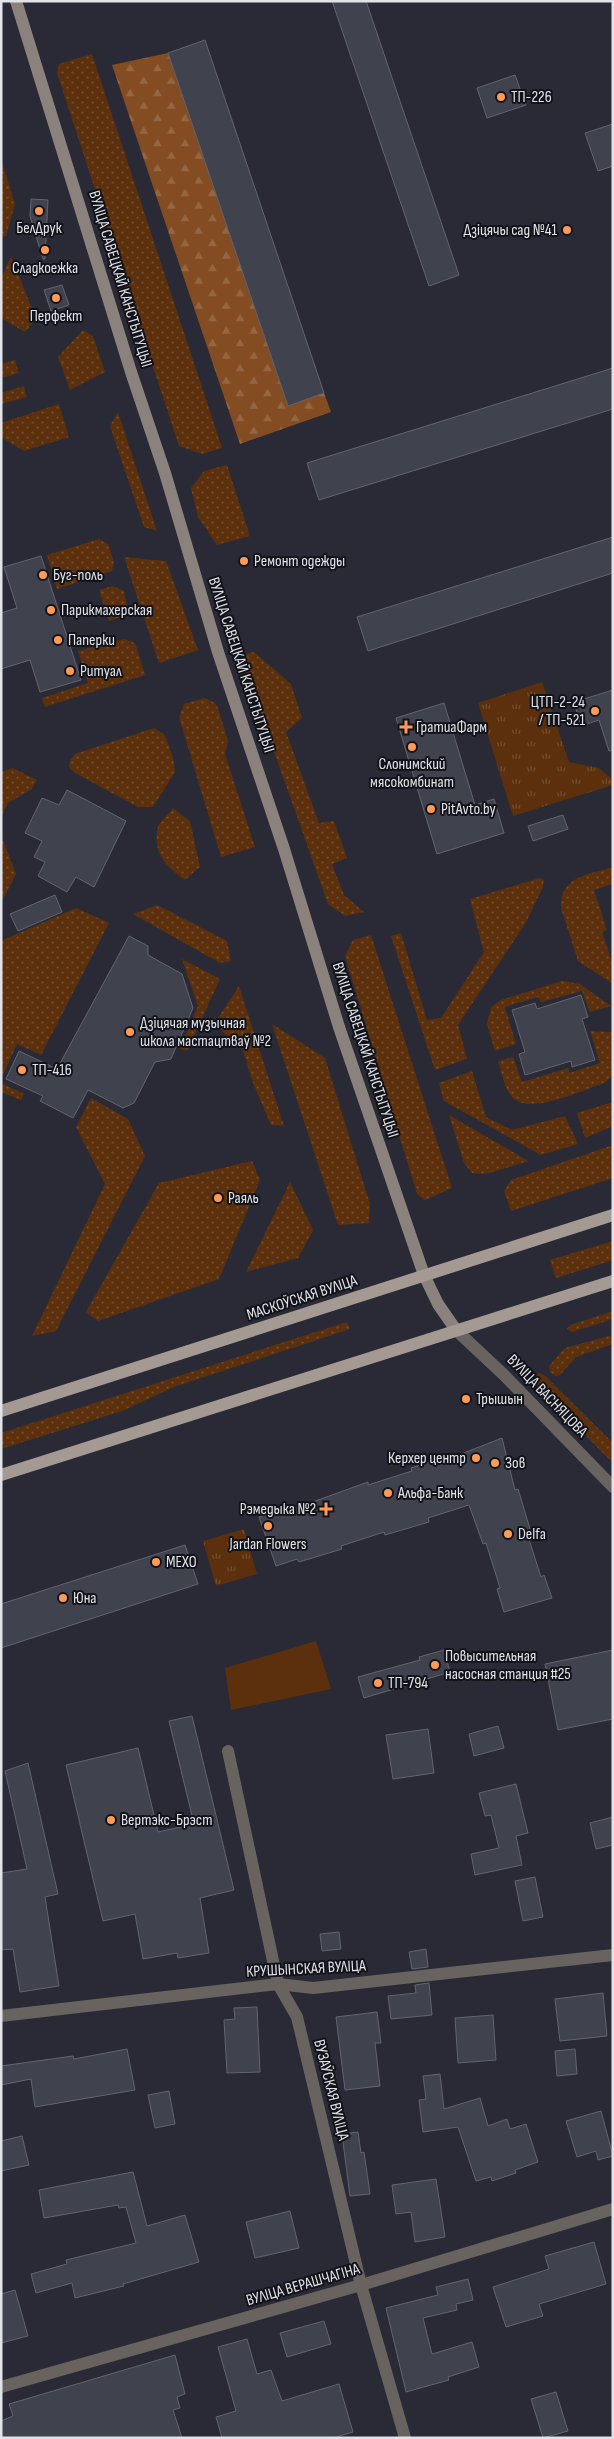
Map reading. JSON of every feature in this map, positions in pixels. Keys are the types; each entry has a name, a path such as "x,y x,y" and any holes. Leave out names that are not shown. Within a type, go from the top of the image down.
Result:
{"main road":[{"name":"ВУЛІЦА САВЕЦКАЙ КАНСТЫТУЦЫІ","path":"16,1 131,372 166,473 218,652 284,849 339,1028 424,1274 438,1304 456,1330"},
{"name":"МАСКОЎСКАЯ ВУЛІЦА","path":"1,1411 613,1215"},
{"path":"1,1474 613,1281"}],"street":[{"name":"ВУЛІЦА ВАСНЯЦОВА","path":"456,1330 503,1374 613,1487"},
{"name":"ВУЗАЎСКАЯ ВУЛІЦА","path":"228,1751 278,1984 297,2017 362,2285 405,2438"},
{"name":"КРУШЫНСКАЯ ВУЛІЦА","path":"1,2016 278,1984 313,1988 613,1955"},
{"name":"ВУЛІЦА ВЕРАШЧАГІНА","path":"1,2387 362,2285 613,2208"}],"green space":[{"path":"168,53 288,405 324,393 331,412 240,444 112,65"},
{"path":"92,54 222,448 202,454 179,446 57,73 59,64"},
{"path":"1,159 15,204 6,236 1,237"},
{"path":"11,256 36,319 25,332 1,318 1,279"},
{"path":"83,330 93,336 105,372 70,390 58,357"},
{"path":"15,360 19,373 1,378 1,364"},
{"path":"24,386 27,397 1,404 1,393"},
{"path":"59,404 69,437 24,451 1,437 1,423"},
{"path":"118,412 157,531 144,527 110,426"},
{"path":"227,465 250,536 217,545 198,517 191,488 204,471"},
{"path":"99,539 108,544 114,562 112,571 57,589 47,555"},
{"path":"124,557 166,561 198,650 159,663"},
{"path":"113,586 124,591 128,610 123,616 109,621 99,590"},
{"path":"124,639 135,643 145,675 45,707 42,698 88,683 78,651"},
{"path":"254,652 291,684 302,718 286,732 319,823 334,821 347,858 332,864 344,895 364,912 345,916 328,904 240,655"},
{"path":"542,682 569,762 599,768 613,780 613,785 513,816 478,703"},
{"path":"205,698 215,703 218,708 228,741 225,754 255,847 221,857 179,717 184,704"},
{"path":"154,728 165,735 174,761 175,772 153,807 138,807 75,773 69,767 70,760 75,754"},
{"path":"13,768 37,780 32,789 8,803 1,817 1,772"},
{"path":"173,808 190,821 200,867 185,880 162,858 157,844 158,827"},
{"path":"1,835 16,874 1,903"},
{"path":"613,867 613,884 594,890 607,930 602,932 613,965 613,984 578,961 561,908 562,897 570,883 585,875"},
{"path":"540,878 544,880 543,887 525,924 458,1025 467,1059 435,1070 391,936 401,933 427,1020 441,1018 484,952 470,899"},
{"path":"157,905 227,941 231,961 220,963 133,914"},
{"path":"76,908 109,923 41,1055 17,1044 1,1079 1,941"},
{"path":"371,935 452,1188 425,1200 417,1194 345,956 353,940"},
{"path":"182,959 220,979 187,1051 180,1049 198,1006"},
{"path":"562,981 580,984 611,1006 590,1012 582,991 541,1002 538,997 505,1007 516,1044 495,1051 487,1024 491,1007 501,1000"},
{"path":"239,986 284,1126 271,1125 253,1083 240,1041 224,1033 216,1021"},
{"path":"272,1024 325,1058 370,1204 369,1223 338,1225"},
{"path":"590,1031 613,1032 613,1076 604,1083 570,1096 543,1103 531,1104 520,1102 512,1097 505,1085 498,1061 513,1057 522,1082 568,1068 570,1073 600,1063"},
{"path":"472,1071 486,1117 512,1130 565,1116 578,1144 541,1155 444,1101 439,1083"},
{"path":"1,1083 24,1094 21,1100 1,1092"},
{"path":"91,1098 128,1119 145,1156 56,1331 32,1336 105,1184 76,1127"},
{"path":"613,1102 613,1126 585,1138 577,1113"},
{"path":"449,1115 529,1161 486,1174 472,1173 464,1163"},
{"path":"613,1145 613,1178 511,1211 504,1191 511,1180"},
{"path":"252,1161 260,1180 219,1279 98,1321 86,1312 159,1183"},
{"path":"290,1182 313,1230 298,1258 246,1272"},
{"path":"613,1241 613,1260 556,1278 550,1260"},
{"path":"613,1311 613,1319 572,1332 567,1329 570,1325"},
{"path":"347,1322 350,1329 174,1387 122,1411 1,1449 1,1433"},
{"path":"613,1335 613,1344 576,1357 560,1375 556,1376 550,1372 549,1366 565,1348"},
{"path":"540,1373 613,1443 613,1463 536,1385 534,1376"},
{"path":"244,1529 257,1574 216,1586 203,1541"},
{"path":"316,1641 331,1689 231,1710 225,1668"}],"building":[{"path":"332,1 366,1 459,275 429,286"},
{"path":"205,40 324,393 288,406 168,53"},
{"name":"ТП-226","path":"515,75 526,105 487,118 477,88"},
{"path":"613,124 613,166 598,171 585,133"},
{"path":"31,199 48,200 45,259 43,259 30,216"},
{"name":"Перфект","path":"62,285 69,305 51,311 44,290"},
{"path":"613,368 613,409 319,500 307,463"},
{"path":"613,537 613,573 368,651 357,617"},
{"path":"41,556 81,680 40,692 30,660 1,669 1,613 17,608 4,567"},
{"name":"ЦТП-2-24 / ТП-521","path":"613,690 613,750 609,751 599,720 581,726 574,702"},
{"path":"444,703 475,805 494,799 504,833 437,854 396,718"},
{"path":"67,790 126,821 94,887 76,877 67,892 38,876 45,862 34,857 42,841 25,833 42,798 59,805"},
{"path":"563,815 568,829 533,841 528,826"},
{"path":"55,895 62,912 18,931 10,914"},
{"name":"Дзіцячая музычная школа мастацтваў №2","path":"129,936 148,946 148,955 182,974 193,1008 171,1059 155,1062 134,1103 123,1108 88,1090 73,1118 40,1101 43,1096 6,1079 19,1051 57,1069"},
{"path":"581,995 588,1017 582,1019 595,1060 572,1067 571,1061 525,1075 519,1054 525,1052 512,1010 535,1003 537,1009"},
{"path":"502,1438 515,1490 518,1489 530,1529 526,1530 541,1577 544,1575 552,1598 504,1612 497,1589 500,1588 486,1543 483,1544 469,1505 428,1518 429,1522 385,1535 384,1532 341,1546 342,1549 299,1562 297,1559 276,1566 259,1517 281,1510 282,1513 368,1482 368,1485 412,1471 411,1468 450,1455 451,1458"},
{"path":"185,1545 198,1584 1,1648 1,1604"},
{"path":"444,1650 450,1672 364,1698 358,1677 420,1660 419,1657"},
{"path":"613,1650 613,1719 558,1730 545,1664"},
{"name":"Вертэкс-Брэст","path":"192,1716 234,1890 200,1898 209,1953 178,1958 177,1953 143,1959 135,1914 103,1921 66,1765 138,1748 158,1832 194,1824 169,1721"},
{"path":"498,1726 504,1748 474,1756 469,1734"},
{"path":"428,1729 434,1773 393,1779 386,1735"},
{"path":"28,1763 58,1894 45,1897 59,1986 20,1992 13,1949 1,1950 1,1873 27,1869 5,1771"},
{"path":"516,1784 528,1833 516,1836 522,1865 475,1875 471,1854 499,1848 491,1815 485,1816 479,1793"},
{"path":"613,1817 613,1845 596,1849 590,1823"},
{"path":"535,1877 543,1917 523,1921 515,1881"},
{"path":"339,1932 341,1949 322,1951 320,1934"},
{"path":"426,1949 428,1967 412,1969 409,1952"},
{"path":"429,1983 432,2015 391,2019 388,1996 416,1993 415,1985"},
{"path":"603,1993 607,2036 560,2041 555,1999"},
{"path":"257,2007 260,2072 227,2073 224,2020 235,2019 234,2008"},
{"path":"377,2012 381,2043 375,2043 380,2086 345,2090 336,2017"},
{"path":"493,2015 496,2060 458,2063 455,2018"},
{"path":"127,2049 135,2090 35,2107 31,2079 1,2085 1,2066 73,2056 74,2059"},
{"path":"575,2049 577,2074 557,2076 555,2051"},
{"path":"440,2074 444,2109 480,2098 488,2126 507,2119 510,2129 526,2124 538,2162 515,2170 516,2173 492,2181 491,2177 476,2181 458,2127 423,2132 419,2100 426,2099 423,2076"},
{"path":"169,2091 175,2124 155,2128 148,2095"},
{"path":"601,2111 613,2156 598,2160 596,2151 577,2157 566,2121"},
{"path":"358,2132 361,2153 364,2152 370,2194 350,2196 342,2134"},
{"path":"22,2136 29,2165 1,2171 1,2141"},
{"path":"133,2172 147,2226 185,2215 199,2262 123,2284 124,2286 75,2298 72,2283 36,2293 31,2274 67,2264 66,2260 136,2243 126,2207 119,2208 118,2205 44,2218 39,2190"},
{"path":"436,2179 445,2237 415,2242 411,2212 396,2214 392,2185"},
{"path":"290,2211 299,2248 255,2258 246,2222"},
{"path":"594,2242 606,2284 539,2304 543,2316 506,2327 493,2287 549,2269 545,2256"},
{"path":"468,2279 473,2300 456,2304 457,2310 423,2318 432,2354 472,2342 479,2367 448,2377 449,2380 406,2392 386,2308 438,2295 436,2287"},
{"path":"15,2290 28,2336 1,2343 1,2294"},
{"path":"324,2321 331,2344 287,2357 280,2333"},
{"path":"247,2339 257,2374 271,2370 282,2401 339,2384 353,2432 333,2438 222,2438 216,2417 236,2411 218,2347"},
{"path":"175,2355 185,2394 177,2397 180,2408 173,2410 182,2438 1,2438 1,2421 13,2416 9,2404"},
{"path":"556,2392 568,2431 543,2438 531,2399"}],"place":[{"name":"ТП-226","path":"501,97"},
{"name":"БелДрук","path":"39,211"},
{"name":"Дзіцячы сад №41","path":"567,230"},
{"name":"Сладкоежка","path":"45,250"},
{"name":"Перфект","path":"56,298"},
{"name":"Ремонт одежды","path":"244,561"},
{"name":"Буг-поль","path":"43,575"},
{"name":"Парикмахерская","path":"51,610"},
{"name":"Паперки","path":"58,640"},
{"name":"Ритуал","path":"70,671"},
{"name":"ЦТП-2-24 / ТП-521","path":"595,711"},
{"name":"ГратиаФарм","path":"406,727"},
{"name":"Слонимский мясокомбинат","path":"412,747"},
{"name":"PitAvto.by","path":"431,809"},
{"name":"Дзіцячая музычная школа мастацтваў №2","path":"130,1032"},
{"name":"ТП-416","path":"22,1070"},
{"name":"Раяль","path":"218,1198"},
{"name":"Трышын","path":"466,1399"},
{"name":"Керхер центр","path":"476,1458"},
{"name":"Зов","path":"495,1463"},
{"name":"Альфа-Банк","path":"388,1493"},
{"name":"Рэмедыка №2","path":"326,1509"},
{"name":"Jardan Flowers","path":"268,1526"},
{"name":"Delfa","path":"508,1534"},
{"name":"MEXO","path":"156,1562"},
{"name":"Юна","path":"63,1598"},
{"name":"Повысительная насосная станция #25","path":"435,1665"},
{"name":"ТП-794","path":"378,1683"},
{"name":"Вертэкс-Брэст","path":"111,1820"}]}
